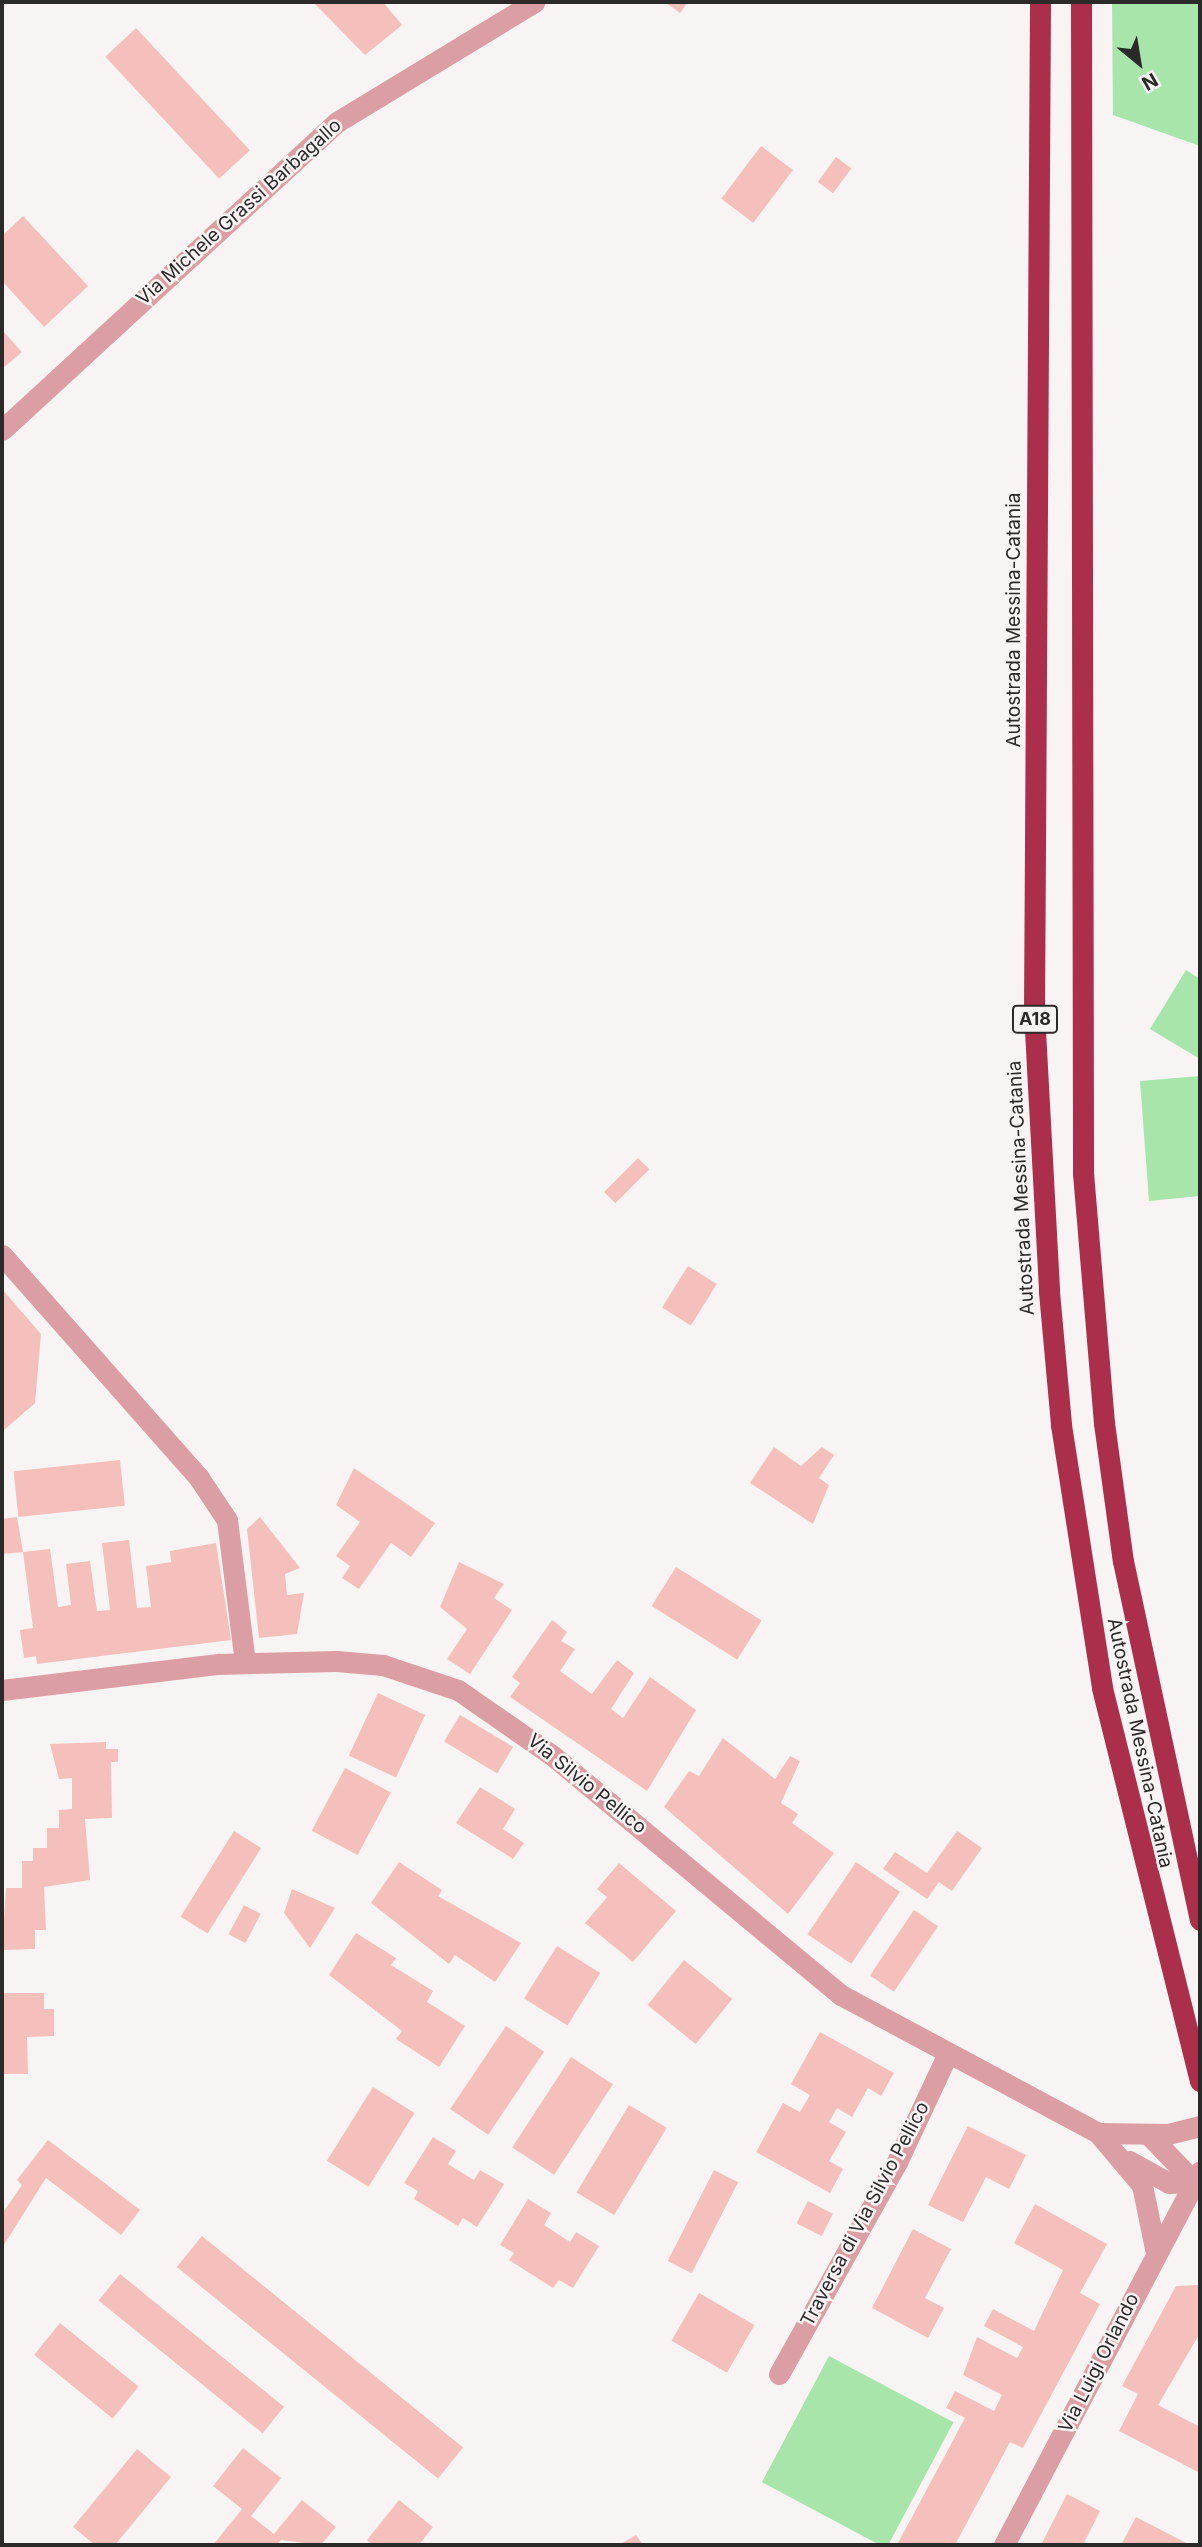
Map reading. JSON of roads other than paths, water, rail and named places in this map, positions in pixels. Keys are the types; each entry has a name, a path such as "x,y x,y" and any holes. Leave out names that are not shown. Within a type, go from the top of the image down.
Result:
{"highway":[{"name":"Autostrada Messina-Catania","path":"1040,2 1034,1012 1047,1265 1061,1426 1102,1688 1182,2022 1200,2081"},
{"name":"Autostrada Messina-Catania","path":"1081,2 1083,1173 1104,1423 1123,1561 1200,1920"}],"street":[{"name":"Via Michele Grassi Barbagallo","path":"2,430 337,122 534,2"},
{"path":"2,1255 199,1478 226,1520 245,1663"},
{"name":"Via Silvio Pellico","path":"2,1690 245,1663 383,1665 458,1690 554,1756 841,1995 1098,2133"},
{"name":"Traversa di Via Silvio Pellico","path":"779,2374 897,2162 948,2053"},
{"path":"1098,2133 1149,2135 1200,2126"},
{"path":"1098,2133 1142,2185 1156,2253"},
{"path":"1149,2135 1197,2176"},
{"path":"1114,2152 1169,2183 1197,2176"},
{"name":"Via Luigi Orlando","path":"1004,2545 1197,2176"}]}
